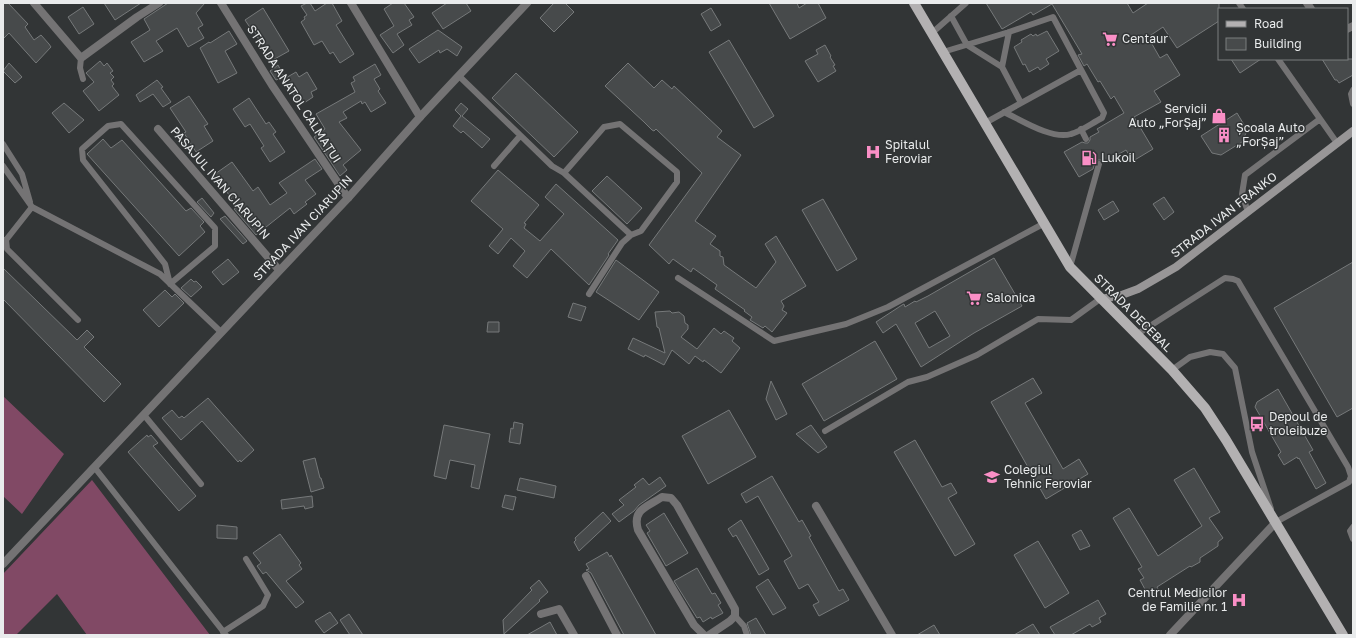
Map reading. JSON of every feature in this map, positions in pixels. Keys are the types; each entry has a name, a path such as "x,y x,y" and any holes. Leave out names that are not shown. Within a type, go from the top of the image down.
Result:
{"main road":[{"name":"STRADA DECEBAL","path":"914,3 1043,224 1070,267 1100,299 1172,370 1205,408 1344,633"},
{"name":"STRADA IVAN FRANKO","path":"1100,299 1119,296 1138,289 1176,267 1353,131"}],"street":[{"path":"34,3 81,58 137,17 159,3"},
{"name":"STRADA ANATOL CALMAȚUI","path":"221,3 272,85 348,198"},
{"path":"351,3 420,117"},
{"name":"STRADA IVAN CIARUPIN","path":"3,564 348,198 420,117 527,3"},
{"name":"PASAJUL IVAN CIARUPIN","path":"158,129 279,270"},
{"path":"704,635 694,625 638,530 636,521 638,512 662,497 671,498 677,505 735,609 735,616 730,622 709,635"},
{"path":"816,506 892,635"},
{"path":"1170,635 1276,522"},
{"path":"586,576 617,635"},
{"path":"541,614 559,609 574,635"}],"lane":[{"path":"932,33 966,3"},
{"path":"951,16 967,45 1002,67 1021,103"},
{"path":"943,52 1053,17 1104,113 1102,118 1071,134 1058,134 1044,131 1004,112"},
{"path":"1002,67 1009,32"},
{"path":"81,58 80,68 82,79"},
{"path":"1279,60 1337,143"},
{"path":"985,123 1081,70"},
{"path":"459,76 552,166 564,173 631,235"},
{"path":"1353,90 1351,94 1353,104"},
{"path":"1248,212 1242,194 1245,175 1320,119"},
{"path":"120,124 215,228 215,246 170,284 165,264 83,160 82,149 108,126 120,124"},
{"path":"564,173 604,127 620,124 677,172 677,182 642,231 631,235 622,243 589,294"},
{"path":"1081,129 1086,139"},
{"path":"494,166 520,136"},
{"path":"3,144 22,174 32,207"},
{"path":"1070,267 1099,164"},
{"path":"3,166 32,207 160,274 221,332"},
{"path":"32,207 5,240 7,249 78,320"},
{"path":"678,278 774,341 846,324 888,307 1043,224"},
{"path":"1136,335 1225,278 1238,281 1348,467 1351,476 1349,482 1276,522 1252,452 1235,368 1223,354 1210,352 1190,357 1172,370"},
{"path":"825,431 908,382 927,377 977,355 1038,319 1071,320 1100,299"},
{"path":"144,415 201,484"},
{"path":"95,468 224,633 263,606 268,595 246,559"},
{"path":"1353,527 1350,531 1353,539"},
{"path":"735,616 744,626 747,635"}],"shaded area":[{"path":"3,396 64,454 22,514 3,496"},
{"path":"92,480 210,635 87,635 57,594 16,635 3,635 3,574"}],"building":[{"path":"3,3 8,3 28,24 25,27 34,40 41,35 51,47 36,63 9,33 3,39"},
{"path":"104,3 141,3 115,20"},
{"path":"168,3 205,3 196,13 203,25 198,28 204,38 188,47 177,28 156,41 163,51 144,62 131,42 150,30 144,19"},
{"path":"310,3 315,11 327,3 332,3 342,21 336,25 354,54 340,63 333,52 330,54 322,41 314,45 301,22 307,15 301,6"},
{"path":"393,3 404,3 414,17 409,20 412,25 397,34 404,45 393,53 380,35 394,26 384,9"},
{"path":"447,3 466,3 471,11 443,29 432,13"},
{"path":"554,3 565,3 574,12 554,32 540,18"},
{"path":"769,3 797,3 799,8 807,3 818,3 826,18 790,39"},
{"path":"986,3 1127,3 1133,13 1148,3 1219,3 1218,22 1177,48 1163,27 1148,37 1160,58 1167,54 1180,75 1154,91 1161,102 1134,117 1153,149 1133,161 1126,150 1103,163 1101,160 1098,160 1095,162 1093,169 1079,177 1064,152 1082,142 1088,143 1090,137 1099,132 1097,129 1124,113 1114,96 1111,99 1087,64 1084,66 1078,55 1082,54 1052,4 1033,15 1031,12 1002,29"},
{"path":"83,7 94,24 79,34 68,17"},
{"path":"263,8 289,51 271,61 254,31 253,32 245,20"},
{"path":"711,8 721,25 711,31 701,14"},
{"path":"438,30 462,47 457,56 447,49 440,53 439,50 419,63 409,49"},
{"path":"229,31 237,44 225,51 237,73 218,83 200,48"},
{"path":"1047,31 1059,51 1046,59 1049,64 1040,70 1038,67 1029,72 1025,64 1023,65 1014,47 1022,42 1021,40 1031,34 1033,36 1036,34 1037,36"},
{"path":"729,40 774,116 754,128 709,52"},
{"path":"825,45 835,65 833,66 836,71 818,82 805,61 818,54 816,50"},
{"path":"1353,59 1353,75 1339,83 1335,80 1323,60"},
{"path":"1232,60 1260,60 1240,73"},
{"path":"100,61 104,66 107,63 113,71 110,73 114,77 111,80 114,84 112,86 119,95 99,111 83,91 94,82 86,73"},
{"path":"9,63 22,77 15,83 3,71"},
{"path":"628,63 654,88 662,80 672,89 674,86 722,131 717,137 741,155 695,221 716,236 710,244 720,251 720,256 723,257 724,265 756,288 776,262 765,244 776,236 806,286 781,301 784,306 782,310 787,313 772,332 765,326 763,328 750,320 752,317 744,311 745,310 715,289 717,285 693,268 691,272 673,259 669,264 649,245 702,173 656,129 654,131 652,130 605,86"},
{"path":"375,64 381,75 374,79 380,89 378,91 386,103 371,112 365,102 362,104 361,101 343,112 347,118 339,122 361,150 343,165 347,170 340,176 314,137 325,129 316,114 355,92 351,83 355,81 353,77"},
{"path":"278,65 284,77 276,80 270,71"},
{"path":"296,72 299,77 307,72 317,89 311,92 313,97 304,103 301,98 297,100 284,79"},
{"path":"516,73 578,132 554,157 492,98"},
{"path":"157,80 163,87 161,88 171,102 163,107 153,94 140,102 136,95"},
{"path":"189,96 208,124 204,126 213,141 196,152 184,133 186,132 170,108"},
{"path":"249,98 266,124 269,122 276,132 273,134 285,152 270,162 261,148 264,146 250,124 245,127 233,109"},
{"path":"64,103 84,120 69,133 52,113"},
{"path":"461,103 468,109 462,116 490,139 482,148 463,131 461,133 453,126 461,116 455,110"},
{"name":"Școala Auto „ForȘaj”","path":"1237,113 1246,128 1244,130 1246,133 1242,142 1221,155 1212,153 1201,136"},
{"path":"103,139 111,148 122,140 186,211 191,208 204,222 200,226 205,232 179,256 87,154"},
{"path":"315,159 322,169 305,180 316,194 305,202 307,204 294,214 290,208 256,235 234,209 237,207 215,174 232,162 253,191 258,187 270,205 287,193 279,183"},
{"path":"498,170 539,205 524,223 526,224 524,228 540,241 564,214 545,197 556,184 618,240 589,285 551,249 527,278 513,266 525,251 511,238 498,254 489,246 503,229 471,201"},
{"path":"607,176 642,208 627,224 592,191"},
{"path":"1164,197 1174,212 1164,220 1153,204"},
{"path":"202,198 214,213 211,217 197,202"},
{"path":"823,199 857,259 837,271 802,210"},
{"path":"1113,201 1119,211 1104,220 1098,210"},
{"path":"225,216 247,241 243,244 220,219"},
{"path":"994,258 1022,306 974,333 921,367 896,324 883,333 876,322 904,304 905,307 928,296","holes":["935,311 950,336 929,348 915,323"]},
{"path":"228,259 239,272 223,285 212,272"},
{"path":"616,260 659,292 639,320 596,292"},
{"path":"1353,262 1353,408 1337,417 1274,308"},
{"path":"3,268 77,340 87,330 94,337 84,347 121,384 104,402 3,299"},
{"path":"191,279 194,282 196,281 202,287 191,297 181,288"},
{"path":"165,290 172,297 175,294 184,303 159,327 143,310"},
{"path":"573,303 586,307 581,321 568,317"},
{"path":"670,311 672,313 679,312 684,316 688,329 681,337 697,349 714,328 721,334 724,331 734,338 732,341 740,348 721,373 704,360 703,362 695,356 689,364 672,350 664,365 645,355 644,357 628,349 633,338 665,353 659,328 657,327 655,312"},
{"path":"488,322 499,322 499,332 487,332"},
{"path":"875,341 897,379 824,421 802,384"},
{"path":"1033,378 1042,393 1025,403 1063,469 1079,459 1088,474 1046,499 991,402"},
{"path":"771,381 787,414 776,420 766,399"},
{"path":"1278,389 1313,450 1309,452 1326,483 1316,489 1299,458 1298,459 1297,457 1284,465 1278,455 1281,452 1255,407 1257,402"},
{"path":"208,398 254,450 241,462 240,460 238,462 202,421 181,440 162,418 172,410 179,418 182,416 184,418"},
{"path":"729,410 756,457 708,484 682,436"},
{"path":"514,422 523,424 520,444 509,442 511,428 513,429"},
{"path":"444,425 490,434 479,489 471,487 475,465 450,460 446,479 434,476"},
{"path":"811,425 827,447 818,453 796,434"},
{"path":"147,435 148,437 151,435 158,443 153,446 196,496 179,511 128,452"},
{"path":"915,440 942,487 951,483 957,493 948,498 975,544 955,556 894,452"},
{"path":"315,458 324,488 311,492 303,461"},
{"path":"1194,468 1220,512 1209,518 1223,538 1218,542 1218,546 1200,558 1200,562 1191,567 1190,566 1157,587 1159,591 1151,596 1148,592 1147,593 1140,580 1144,578 1138,569 1142,567 1113,518 1129,508 1158,556 1202,526 1174,480"},
{"path":"772,476 799,522 802,520 811,536 809,537 839,591 843,589 849,600 819,616 813,605 819,602 808,584 799,589 784,561 792,556 758,496 746,503 741,494"},
{"path":"660,477 666,486 639,505 634,511 619,522 612,514 624,505 619,500 636,487 634,485 643,478 649,485"},
{"path":"520,478 556,486 554,498 517,490"},
{"path":"505,495 516,497 513,510 502,507"},
{"path":"312,496 313,507 305,509 304,506 282,509 281,500"},
{"path":"603,512 611,521 579,551 574,542 576,540 575,538"},
{"path":"664,513 688,553 666,566 647,533 650,531 646,525"},
{"path":"741,520 769,569 759,575 736,535 733,537 728,529"},
{"path":"217,525 237,527 237,539 217,538"},
{"path":"1081,530 1090,546 1080,550 1072,535"},
{"path":"280,534 301,563 299,565 302,569 286,581 304,602 296,608 266,572 263,574 257,566 261,563 253,553"},
{"path":"1038,541 1069,593 1045,608 1014,555"},
{"path":"607,552 610,557 611,555 656,635 624,635 591,573 586,570 589,569 586,564"},
{"path":"697,568 712,594 715,593 721,603 718,605 723,613 712,619 711,617 703,622 700,617 697,618 674,581"},
{"path":"768,579 786,608 773,615 756,587"},
{"path":"539,580 548,592 504,634 503,620 532,590 530,588"},
{"path":"1098,600 1106,614 1099,618 1101,622 1092,627 1090,624 1071,635 1055,635 1050,627"},
{"path":"330,612 338,623 324,633 315,621"},
{"path":"349,614 363,635 350,635 340,620"},
{"path":"756,618 766,635 751,635 747,623"},
{"path":"550,622 557,635 527,635 543,626"},
{"path":"1033,624 1040,635 1014,635"},
{"path":"934,625 940,635 917,635"}],"place":[{"name":"Centaur","path":"1110,39"},
{"name":"Servicii Auto „ForȘaj”","path":"1219,116"},
{"name":"Școala Auto „ForȘaj”","path":"1224,135"},
{"name":"Spitalul Feroviar","path":"873,152"},
{"name":"Lukoil","path":"1089,158"},
{"name":"Salonica","path":"974,298"},
{"name":"Depoul de troleibuze","path":"1257,424"},
{"name":"Colegiul Tehnic Feroviar","path":"992,477"},
{"name":"Centrul Medicilor de Familie nr. 1","path":"1239,600"}]}
